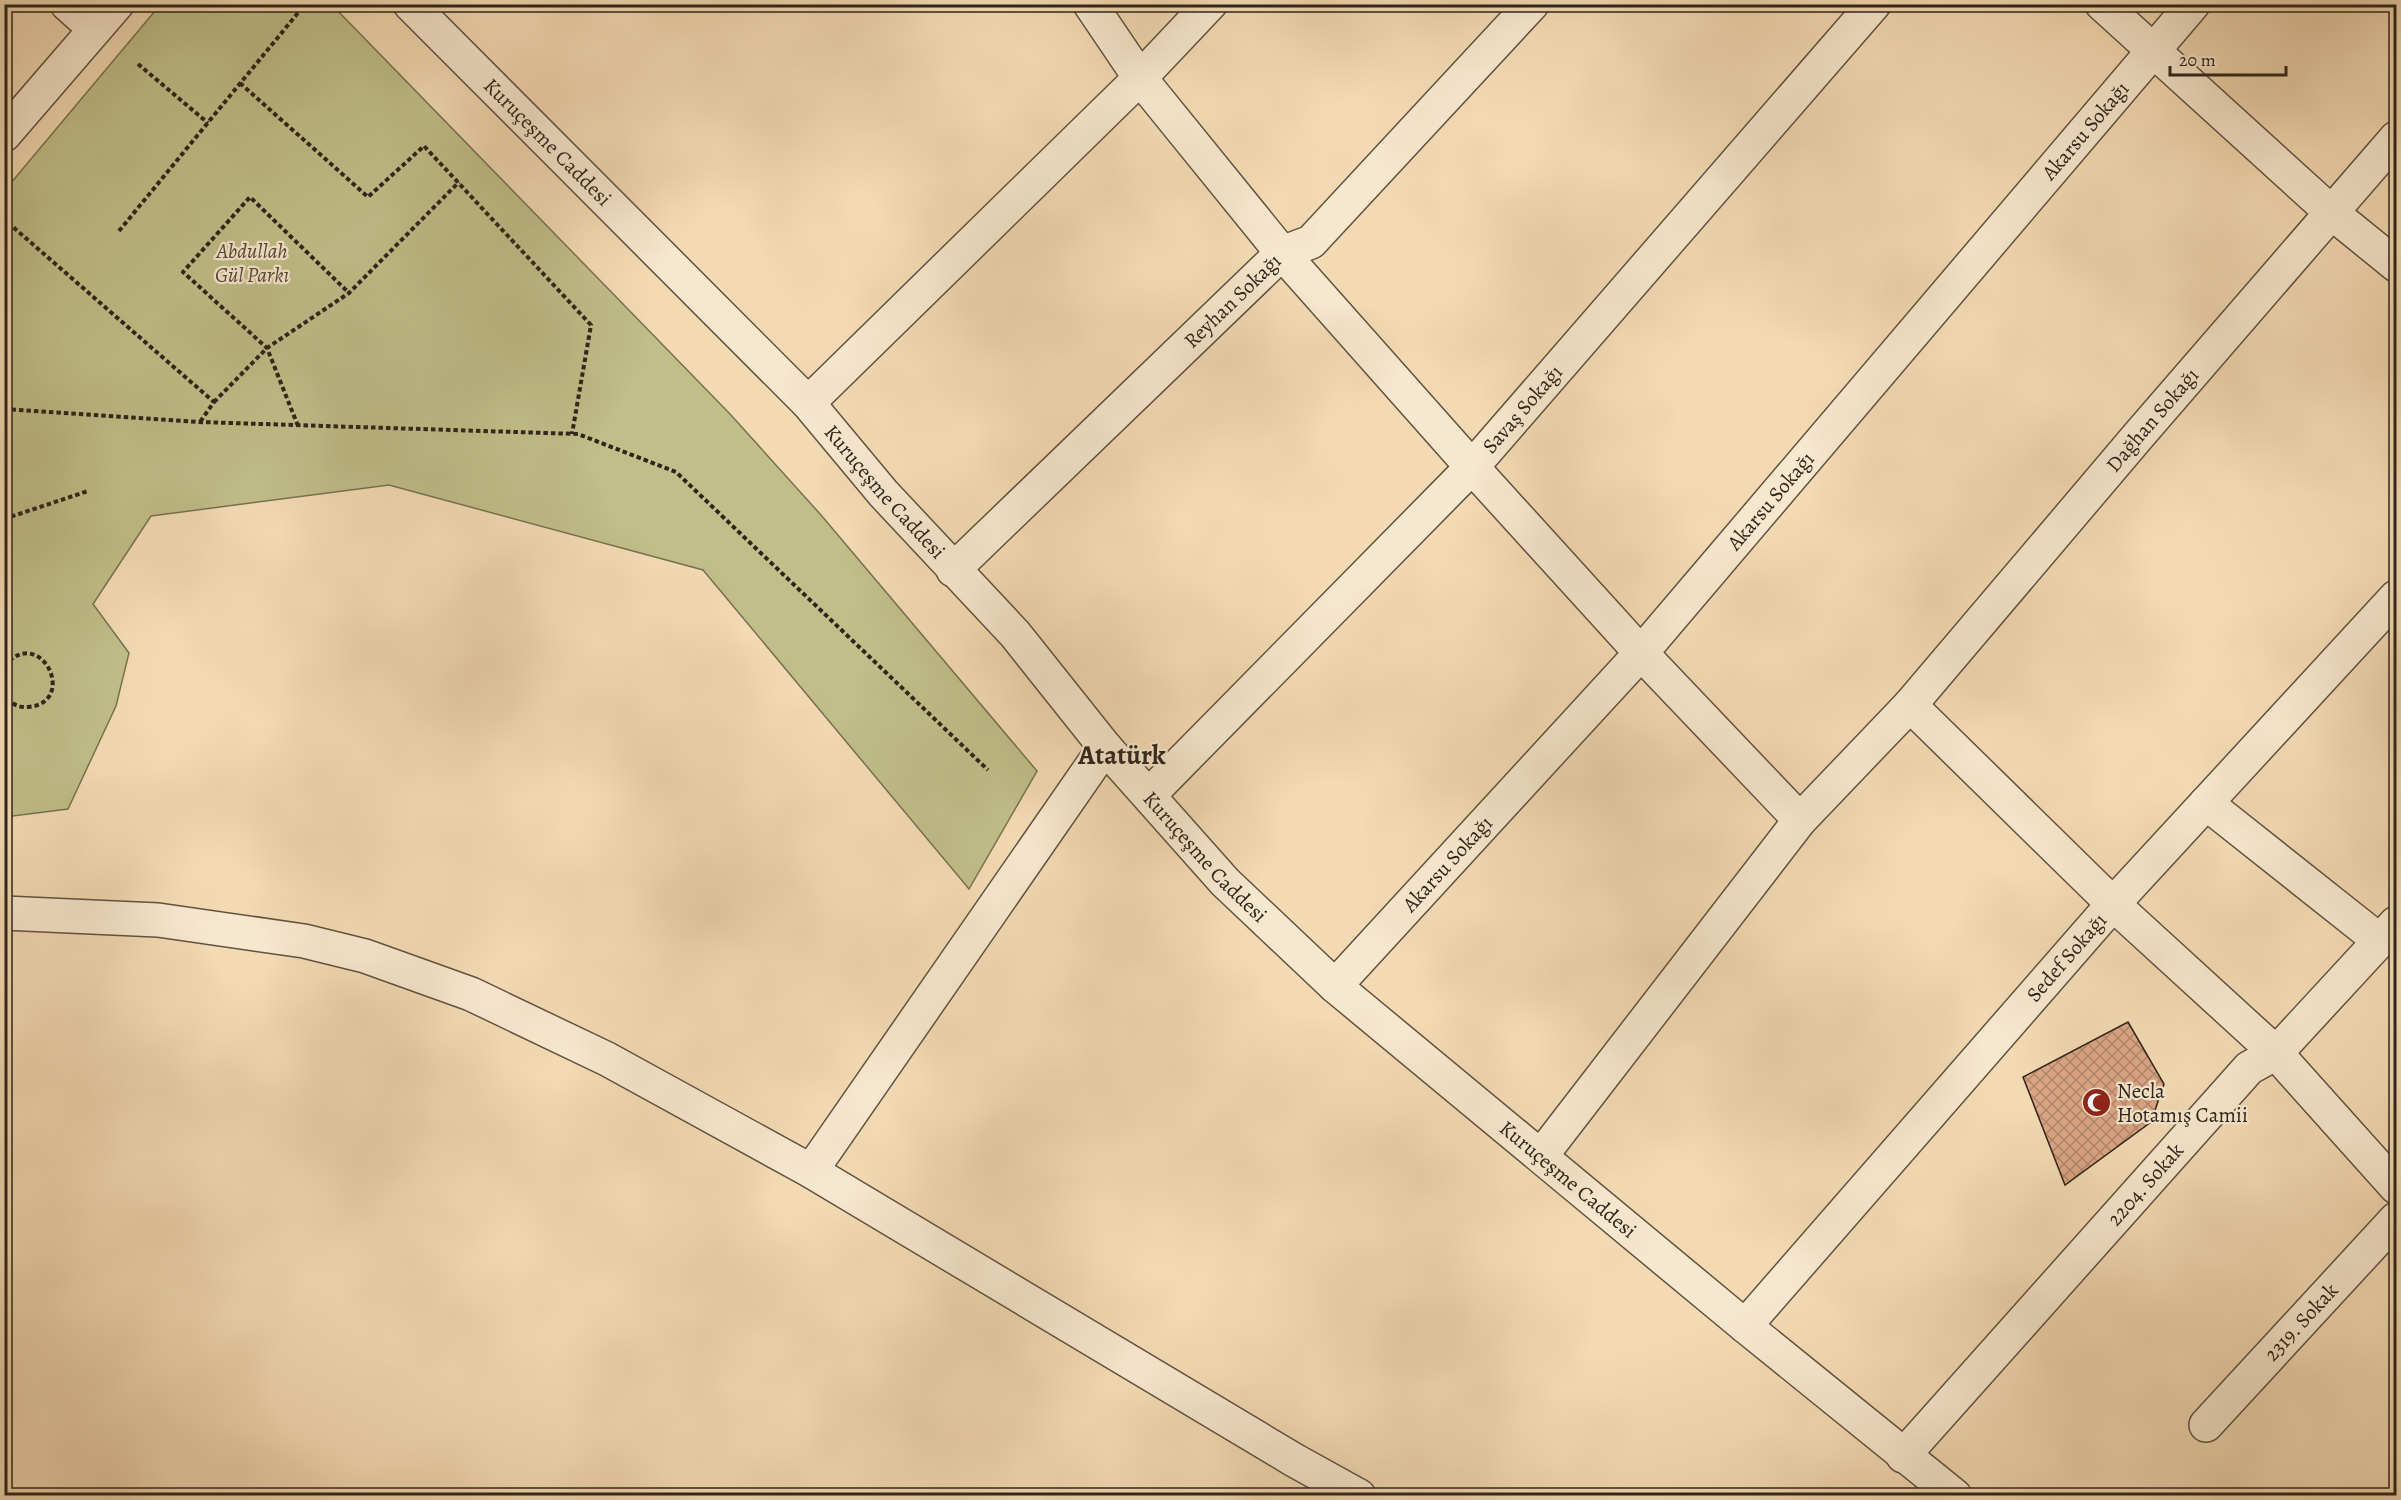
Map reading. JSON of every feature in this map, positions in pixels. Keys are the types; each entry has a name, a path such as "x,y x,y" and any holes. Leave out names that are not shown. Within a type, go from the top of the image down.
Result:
{"street":[{"path":"67,4 95,29"},
{"path":"4,135 117,4"},
{"name":"Kuruçeşme Caddesi","path":"410,4 808,403 883,493 1015,634 1105,747 1224,882 1335,986 1745,1326 1955,1496"},
{"path":"1090,4 1140,78 1282,253 1641,653 1800,820"},
{"path":"808,403 1140,78 1210,4"},
{"name":"Reyhan Sokağı","path":"953,570 1282,253 1311,242 1532,4"},
{"name":"Savaş Sokağı","path":"1149,795 1472,466 1874,4"},
{"path":"2102,4 2332,213 2397,265"},
{"name":"Akarsu Sokağı","path":"1335,986 1641,653 2193,4"},
{"name":"Dağhan Sokağı","path":"1541,1156 1800,820 1910,705 2139,435 2397,138"},
{"name":"Sedef Sokağı","path":"1745,1326 2113,904 2397,597"},
{"path":"1910,705 2113,904 2276,1053 2397,1187"},
{"path":"811,1172 1105,747"},
{"path":"2206,803 2388,932"},
{"path":"4,913 158,920 304,941 365,956 471,994 607,1059 811,1172 1294,1460 1359,1496"},
{"name":"2204. Sokak","path":"1903,1455 2249,1068 2276,1053 2388,932"},
{"name":"2319. Sokak","path":"2206,1425 2397,1219"}],"path":[{"path":"119,231 302,8"},
{"path":"138,64 208,123"},
{"path":"240,83 368,197 424,146 459,182 591,325 572,434"},
{"path":"199,422 214,402 267,348 349,293 459,182"},
{"path":"298,426 267,348 183,272 250,197 349,293"},
{"path":"4,238 13,227 214,402"},
{"path":"4,409 199,422 578,434 676,472 988,770"},
{"path":"4,519 88,491"},
{"path":"4,666 18,656 35,655 49,666 53,683 47,698 31,707 14,704 5,695"}],"green space":[{"name":"Abdullah Gül Parkı","path":"160,5 332,5 730,414 821,515 1037,771 969,889 703,570 389,485 151,516 93,604 129,653 116,706 68,809 5,817 5,190"}],"building":[{"name":"Necla Hotamış Camii","path":"2128,1022 2164,1084 2151,1122 2065,1185 2023,1077"}],"place":[{"name":"Necla Hotamış Camii","path":"2096,1103"}],"district":[{"name":"Atatürk","path":"1122,755"}]}
